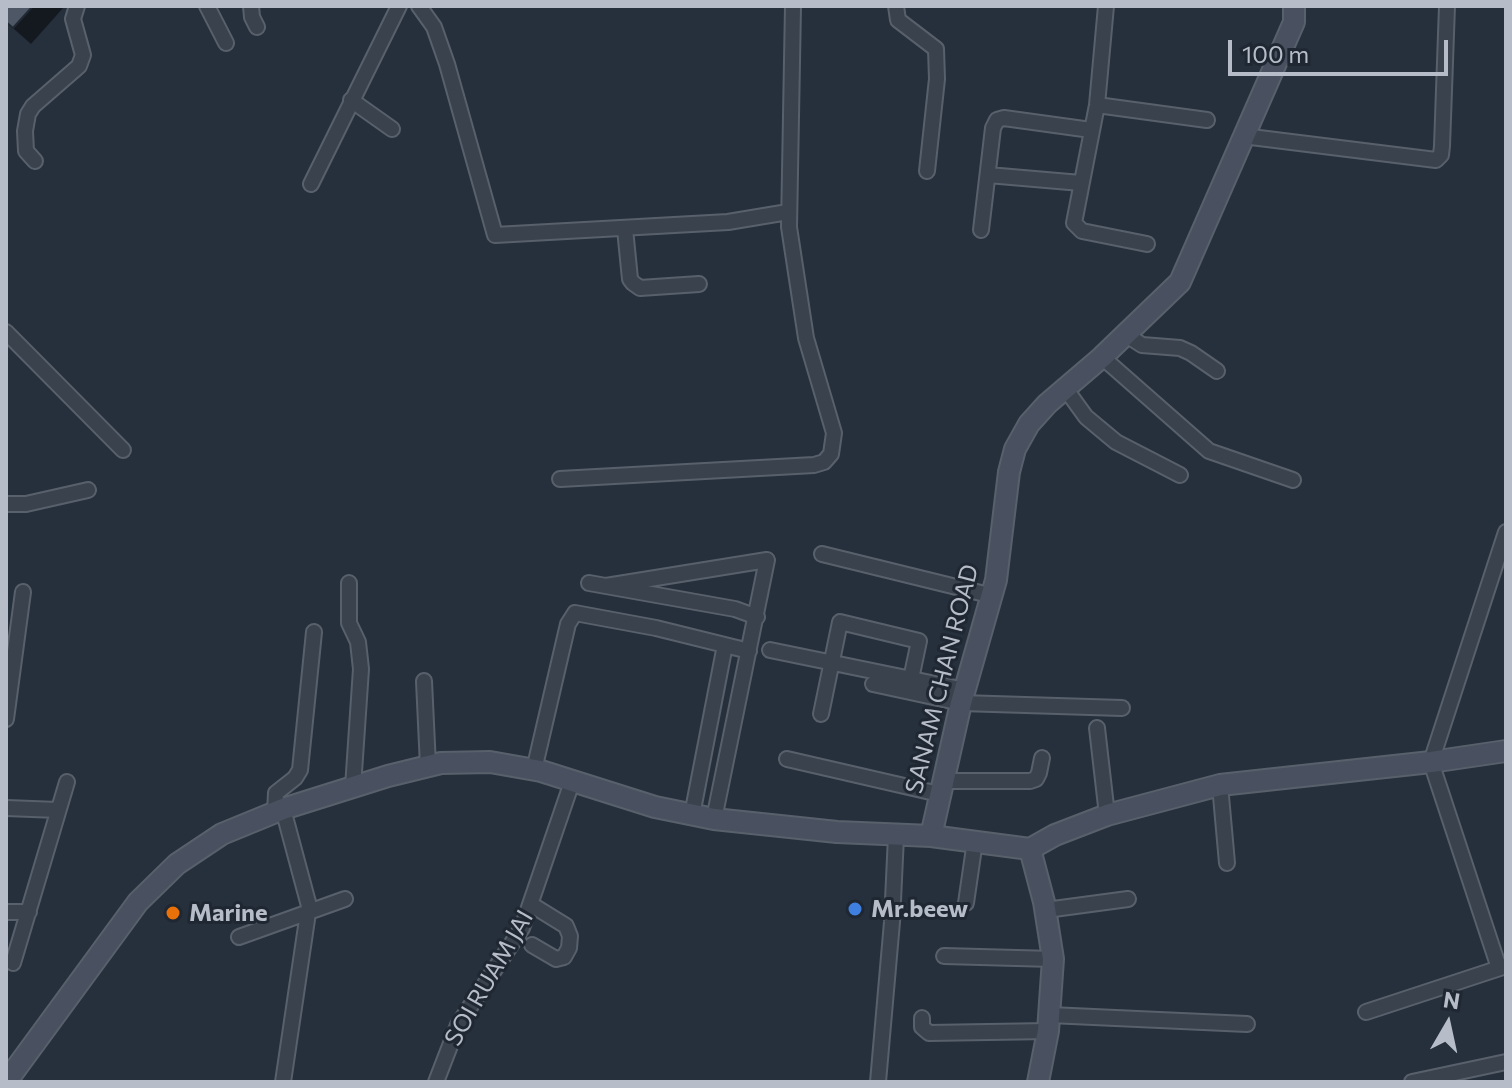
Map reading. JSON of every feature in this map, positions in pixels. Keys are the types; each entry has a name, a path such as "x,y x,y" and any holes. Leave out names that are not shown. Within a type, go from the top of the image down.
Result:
{"street":[{"path":"35,161 26,151 28,114 79,66 83,55 73,19 77,6"},
{"path":"207,6 226,43"},
{"path":"251,6 257,27"},
{"path":"311,184 399,6"},
{"path":"419,6 434,27 447,64 495,235 728,222 788,212"},
{"path":"560,479 814,465 824,462 831,454 834,433 806,338 788,212 793,6"},
{"path":"896,6 898,20 936,49 937,79 927,171"},
{"path":"1106,6 1097,105 1075,226 1082,231 1147,244"},
{"name":"SANAM CHAN ROAD","path":"931,836 963,696 993,596 1009,472 1015,449 1029,424 1180,282 1294,22 1294,6"},
{"path":"1243,136 1436,160 1441,155 1442,146 1447,6"},
{"path":"351,100 392,129"},
{"path":"1097,105 1207,120"},
{"path":"981,230 993,128 1001,118 1091,130"},
{"path":"988,175 1081,183"},
{"path":"625,229 633,283 640,288 699,284"},
{"path":"6,332 123,450"},
{"path":"1125,334 1142,345 1180,348 1217,371"},
{"path":"1102,357 1209,451 1293,480"},
{"path":"1065,388 1086,417 1116,442 1180,475"},
{"path":"6,504 26,504 88,490"},
{"path":"1366,1012 1502,967 1431,762 1506,532"},
{"path":"822,554 993,596"},
{"path":"606,586 767,560 714,819"},
{"path":"349,583 349,623 358,642 361,669 353,787"},
{"path":"589,583 735,609 757,617"},
{"path":"6,719 23,592"},
{"path":"534,770 568,624 575,613 656,628 749,651"},
{"path":"821,714 840,622 919,641 911,679"},
{"path":"283,1082 308,913 305,886 279,811 276,793 300,770 314,632"},
{"path":"692,815 725,645"},
{"path":"770,650 911,679 963,696"},
{"path":"424,681 428,766"},
{"path":"873,684 963,696 1122,708"},
{"path":"1097,728 1107,815"},
{"path":"6,1082 138,902 196,850 222,834 279,811 441,763 490,762 534,770 655,807 714,819 896,836 931,836 1030,849 1055,835 1107,815 1220,785 1506,751"},
{"path":"787,759 940,788 1030,781 1036,779 1042,758"},
{"path":"13,963 67,782"},
{"name":"SOI RUAM JAI","path":"436,1082 458,1025 522,928 572,782"},
{"path":"1220,785 1227,863"},
{"path":"6,808 58,810"},
{"path":"878,1082 896,836"},
{"path":"966,903 975,841"},
{"path":"1030,849 1046,910 1053,959 1049,1023 1038,1082"},
{"path":"239,937 345,899"},
{"path":"1046,910 1128,899"},
{"path":"532,905 566,926 570,936 564,957 556,959 532,945"},
{"path":"6,912 29,912"},
{"path":"944,956 1053,959"},
{"path":"922,1018 922,1027 929,1033 1049,1023 1247,1024"},
{"path":"1412,1082 1506,1062"}],"building":[{"path":"6,6 33,6 13,28 6,22"}],"place":[{"name":"Mr.beew","path":"855,909"},
{"name":"Marine","path":"173,913"}]}
